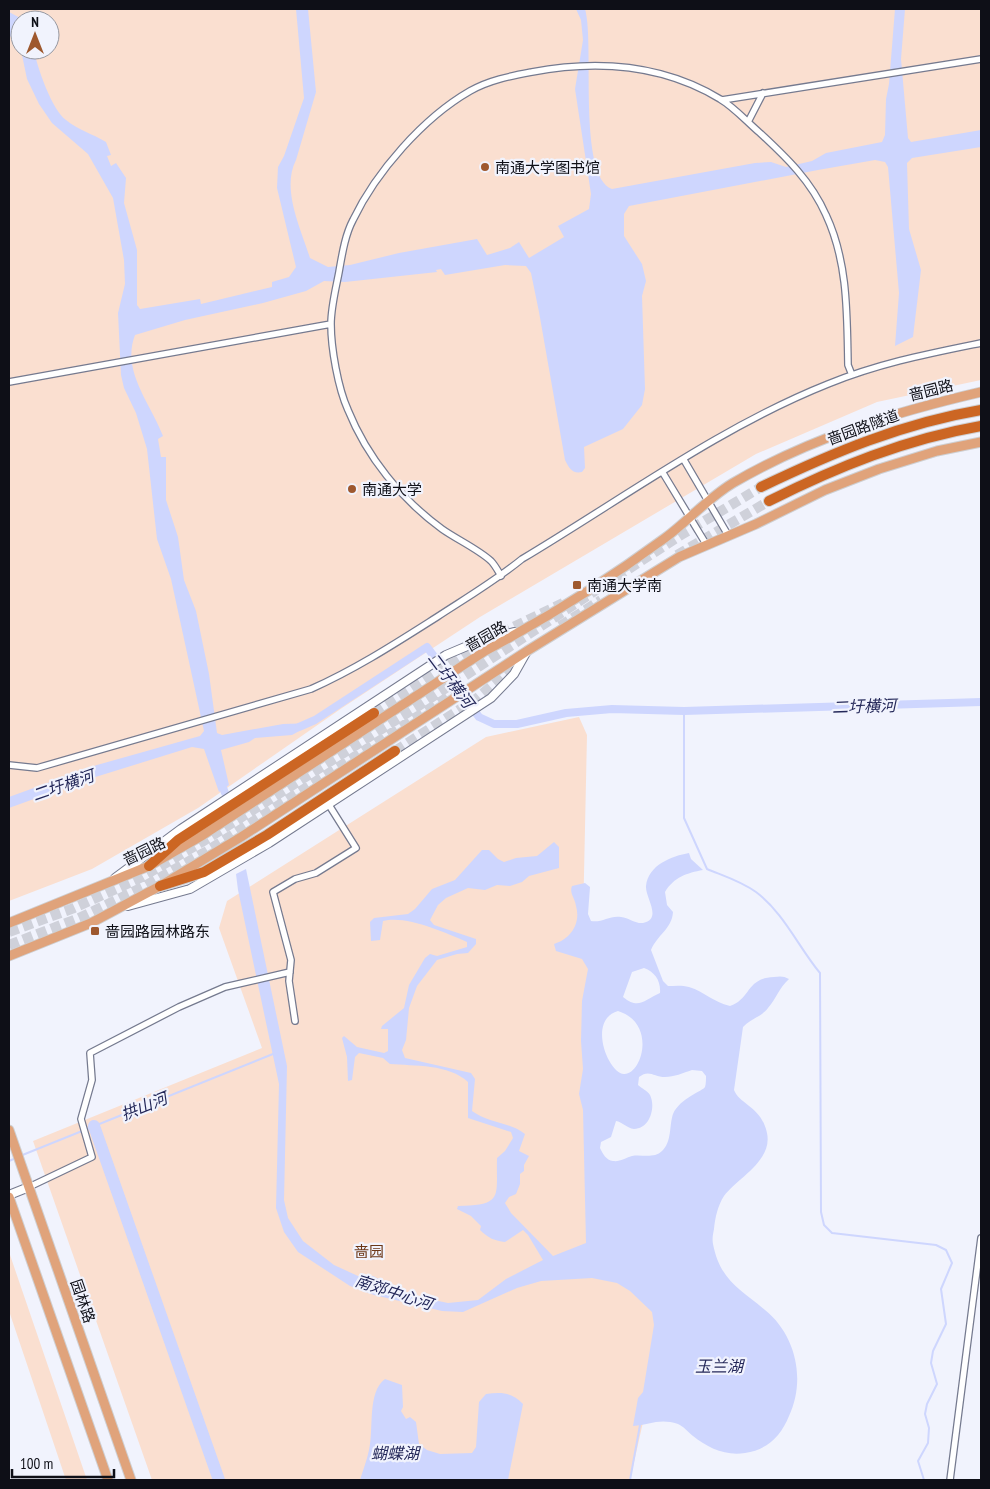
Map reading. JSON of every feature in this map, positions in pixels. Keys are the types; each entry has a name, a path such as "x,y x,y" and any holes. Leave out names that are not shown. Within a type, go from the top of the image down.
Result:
{"highway":[{"name":"啬园路隧道","path":"761,487 862,441 915,424 981,410"},
{"name":"啬园路隧道","path":"769,501 820,475 874,454 918,439 981,426"},
{"path":"150,866 178,840 374,713"},
{"path":"160,886 212,867 267,835 395,751"}],"main road":[{"name":"啬园路","path":"9,923 150,866 203,835 485,651 533,626 628,564 691,518 730,485 760,468 828,437 914,408 981,392"},
{"path":"9,956 82,928 160,886 241,837 527,651 678,557 756,524 825,490 879,469 937,451 981,442"},
{"name":"园林路","path":"9,1130 131,1480"},
{"path":"9,1196 108,1480"}],"street":[{"path":"722,100 981,59"},
{"path":"500,576 491,562 439,527 404,498 382,470 347,409 334,356 331,324 337,283 351,222 380,175 414,136 448,107 471,91 497,80 573,65 595,64 640,69 672,77 722,100 794,164 804,176 827,215 840,258 847,296 848,365 852,375"},
{"path":"748,122 763,93"},
{"path":"9,382 331,324"},
{"path":"9,765 37,768 311,688 348,672 500,576 522,559 684,460 776,407 852,375 898,359 981,343"},
{"path":"684,460 728,535"},
{"path":"663,473 706,544"},
{"path":"107,884 182,829 446,655 472,644 533,626"},
{"path":"126,906 190,890 270,844 491,698 514,674 527,651"},
{"path":"295,1021 289,981 291,960 274,892 295,879 316,874 356,848 329,804"},
{"path":"9,1196 92,1157 81,1119 92,1080 90,1053 179,1007 225,987 290,972"},
{"path":"950,1480 981,1238"}],"green space":[{"name":"南通大学","path":"9,9 981,9 981,380 877,402 756,454 480,617 342,708 198,808 92,869 9,901"},
{"name":"啬园","path":"579,717 587,735 583,921 596,1000 592,1195 670,1302 630,1480 152,1480 33,1141 262,1048 219,928 227,901 486,737"},
{"path":"9,1252 87,1480 66,1480 9,1311"}],"water":[{"path":"296,9 308,9 316,92 292,171 291,196 310,258 328,267 350,265 399,253 477,239 487,255 510,248 519,242 529,258 564,237 558,226 589,209 591,194 575,89 583,40 581,20 576,9 585,9 588,26 589,107 594,160 601,179 612,189 755,163 771,162 786,167 812,161 826,153 882,142 885,135 886,99 895,9 905,9 901,59 908,138 911,142 981,130 981,147 912,158 907,163 909,229 921,270 913,337 895,346 899,293 888,167 885,162 875,160 629,206 624,214 624,236 642,264 646,281 642,296 645,389 642,405 623,429 584,447 585,468 582,472 573,471 565,460 539,312 531,273 526,266 505,265 445,275 441,269 436,270 437,272 345,282 324,281 306,291 263,303 185,320 135,335 132,361 139,387 163,436 158,439 161,457 166,457 166,500 178,537 184,580 196,611 209,674 217,733 222,735 283,724 314,723 292,735 255,738 249,742 221,750 229,785 219,792 204,749 192,747 89,779 9,808 9,797 97,765 200,736 204,731 171,579 157,539 147,449 136,413 124,388 121,375 118,313 125,284 124,260 113,198 88,154 52,123 39,104 27,79 23,60 36,60 46,88 61,115 75,127 106,142 111,155 107,156 111,166 116,163 126,178 124,203 137,250 137,305 140,309 200,299 201,304 272,287 272,282 289,277 296,267 277,188 278,167 284,156 304,98"},
{"path":"10,13 10,36 9,34"},
{"name":"玉兰湖","path":"554,842 559,847 559,868 529,876 522,882 510,886 497,885 485,890 468,888 446,898 438,905 430,920 434,925 476,939 476,944 468,953 437,960 417,986 409,1008 406,1040 402,1050 405,1058 471,1073 475,1079 472,1111 485,1118 513,1127 525,1134 519,1151 529,1156 524,1165 524,1171 520,1174 520,1184 516,1194 509,1197 505,1203 511,1213 553,1256 586,1243 583,1110 579,1094 583,1069 581,1041 582,1001 588,969 582,959 556,951 554,944 570,934 576,924 577,912 571,891 572,886 585,883 590,887 588,914 591,921 617,917 643,923 649,921 652,917 652,907 646,891 651,872 668,859 689,853 691,859 703,870 681,876 665,892 667,905 673,912 672,918 651,950 663,981 668,986 684,986 695,989 730,1006 742,999 758,981 778,976 789,979 771,1005 743,1027 734,1090 760,1117 767,1133 767,1143 765,1152 753,1168 724,1196 718,1207 713,1238 716,1256 726,1275 739,1289 776,1320 791,1345 795,1359 797,1388 789,1416 777,1436 760,1449 738,1454 717,1450 693,1436 680,1425 671,1422 633,1426 638,1398 643,1392 654,1325 652,1312 630,1291 617,1283 592,1278 541,1281 517,1288 463,1312 442,1311 374,1295 350,1286 298,1252 284,1232 276,1208 279,1084 236,874 246,869 287,1066 284,1200 288,1218 303,1241 334,1265 358,1276 373,1276 403,1292 448,1303 478,1300 506,1279 543,1260 523,1230 505,1242 495,1240 480,1230 481,1226 471,1216 457,1209 458,1206 483,1204 490,1201 494,1196 497,1182 497,1158 505,1151 513,1138 511,1132 468,1118 468,1082 451,1072 431,1067 390,1064 383,1058 359,1053 355,1057 352,1080 348,1081 347,1057 342,1038 344,1036 357,1047 384,1053 388,1051 388,1029 381,1029 382,1026 404,1008 409,985 425,958 430,954 437,956 467,947 467,942 414,922 403,920 383,921 380,940 371,941 370,922 374,918 408,914 415,909 432,889 455,880 482,850 489,850 504,862 516,858 537,856","holes":["644,968 656,978 660,993 642,1002 633,1003 623,997 632,972","618,1011 630,1017 638,1026 642,1036 640,1058 631,1072 624,1074 618,1071 612,1065 603,1046 604,1024 609,1016","692,1070 702,1071 706,1076 706,1083 703,1089 686,1099 676,1108 673,1114 670,1134 662,1151 651,1156 632,1156 618,1161 607,1158 600,1148 601,1142 611,1137 616,1121 634,1129 640,1128 648,1121 652,1111 652,1100 649,1093 638,1085 639,1077 649,1073 661,1077 675,1076"]},
{"name":"蝴蝶湖","path":"385,1379 402,1385 403,1407 401,1411 406,1419 410,1417 416,1422 419,1444 427,1450 440,1454 472,1453 476,1447 479,1402 486,1394 506,1394 519,1400 523,1404 508,1480 360,1480 369,1450 373,1402 379,1385"}],"waterway":[{"name":"二圩横河","path":"299,727 315,720 427,647 479,717 494,724 517,724 566,713 612,709 684,711 981,702"},
{"path":"684,711 684,818 707,869 744,885 766,900 783,920 820,973 821,1212 824,1225 832,1233 936,1245 946,1250 952,1263 941,1289 946,1324 933,1351 931,1363 937,1384 927,1404 925,1414 929,1428 928,1443 918,1461 924,1480"},
{"path":"220,779 225,793"},
{"name":"拱山河","path":"20,1156 273,1054"},
{"path":"94,1126 219,1480"},
{"name":"拱山河","path":"9,1161 16,1158"},
{"name":"南郊中心河","path":"630,1480 640,1425"}],"tunnel":[{"path":"9,932 74,908 140,878 202,842 420,705 681,535 761,487"},
{"path":"677,555 769,501"},
{"path":"560,626 601,600"},
{"path":"374,713 480,643 563,603"},
{"path":"395,751 476,699 522,660"},
{"path":"9,945 79,918 143,887 207,851 465,686"}],"place":[{"name":"南通大学图书馆","path":"485,167"},
{"name":"南通大学","path":"352,489"},
{"name":"南通大学南","path":"577,585"},
{"name":"啬园路园林路东","path":"95,931"}]}
